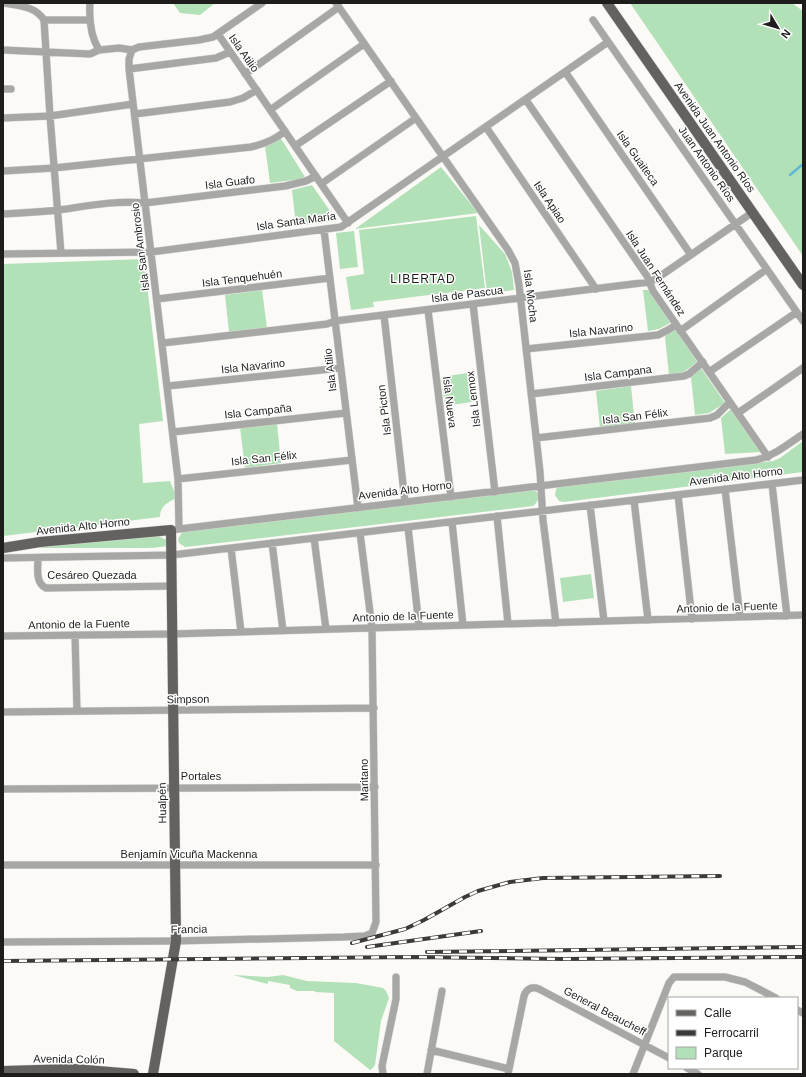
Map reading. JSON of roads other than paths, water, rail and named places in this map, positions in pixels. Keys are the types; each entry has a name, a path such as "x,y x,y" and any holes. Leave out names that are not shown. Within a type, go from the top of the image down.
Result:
{"main road":[{"name":"Avenida Juan Antonio Ríos","path":"607,3 803,284"},
{"name":"Avenida Alto Horno","path":"3,548 40,542 175,529"},
{"name":"Hualpén","path":"153,1074 176,941 172,634 172,554 175,529"},
{"name":"Avenida Colón","path":"3,1071 74,1069 134,1074"}],"street":[{"path":"4,3 33,9 40,14 44,20 45,52 61,253"},
{"path":"90,3 90,20 99,50"},
{"path":"3,50 90,54 99,50 119,48 132,50 139,47 208,39 218,34 262,3"},
{"path":"245,74 338,5"},
{"name":"Isla Mocha","path":"338,5 512,256 517,270 556,622"},
{"path":"44,20 90,20"},
{"name":"Juan Antonio Ríos","path":"593,20 803,321"},
{"name":"Isla Atilio","path":"218,34 348,223"},
{"name":"Isla Santa María","path":"3,254 151,252 341,227 566,73 608,42"},
{"path":"270,110 364,44"},
{"name":"Isla San Ambrosio","path":"132,50 129,59 129,69 163,343 178,479 175,529"},
{"path":"129,69 216,58 230,52"},
{"name":"Isla Guaiteca","path":"566,73 691,255"},
{"path":"295,146 390,81"},
{"path":"3,89 12,89"},
{"path":"135,114 230,102 244,98 256,90"},
{"name":"Isla Juan Fernández","path":"526,100 647,276 653,291 678,328 768,457"},
{"path":"3,118 50,116 134,104"},
{"path":"321,184 416,118"},
{"name":"Isla Apiao","path":"486,127 596,289"},
{"path":"3,171 54,168 251,147 273,140 285,131"},
{"name":"Isla Guafo","path":"3,214 57,210 132,201 145,203 285,186 306,181 316,176"},
{"name":"Isla de Pascua","path":"163,343 328,324 335,321 649,282 656,279 753,212"},
{"name":"Isla Atilio","path":"324,230 358,508"},
{"name":"Isla Navarino","path":"526,349 658,335 668,330 678,328 767,269"},
{"name":"Isla Tenquehuén","path":"157,299 330,278"},
{"name":"Isla Lennox","path":"473,304 495,492"},
{"name":"Isla Nueva","path":"428,310 451,497"},
{"path":"709,372 797,312"},
{"name":"Isla Picton","path":"384,315 405,502"},
{"name":"Isla Campana","path":"531,394 684,376 689,374 703,362"},
{"name":"Isla Navarino","path":"168,386 341,368"},
{"path":"738,413 803,368"},
{"name":"Isla San Félix","path":"536,438 708,418 716,415 730,402"},
{"name":"Isla Campaña","path":"173,432 346,413"},
{"name":"Avenida Alto Horno","path":"175,529 743,462 768,457 803,434"},
{"name":"Isla San Félix","path":"178,479 352,460"},
{"name":"Avenida Alto Horno","path":"3,558 172,554 803,480"},
{"path":"772,484 787,616"},
{"path":"725,489 740,617"},
{"path":"678,495 692,619"},
{"path":"634,500 648,620"},
{"path":"590,505 604,621"},
{"path":"496,516 508,624"},
{"path":"452,522 463,625"},
{"path":"408,527 419,626"},
{"path":"360,533 372,628"},
{"path":"314,538 326,629"},
{"path":"272,543 283,631"},
{"path":"231,548 241,632"},
{"name":"Cesáreo Quezada","path":"38,558 39,581 42,586 46,588 172,586"},
{"name":"Antonio de la Fuente","path":"3,636 172,634 803,616"},
{"name":"Maritano","path":"372,628 376,864 376,922 373,931"},
{"path":"75,635 77,711"},
{"name":"Simpson","path":"3,712 374,708"},
{"name":"Portales","path":"3,789 375,787"},
{"name":"Benjamín Vicuña Mackenna","path":"3,865 376,864"},
{"name":"Francia","path":"3,942 176,941 344,937 367,935 373,931"},
{"path":"383,1074 382,1066 396,999 396,977"},
{"path":"633,1074 669,983 674,977 725,977 745,982 774,997"},
{"name":"General Beaucheff","path":"508,1071 524,996 529,989 539,989 668,1057"},
{"path":"427,1074 442,991"},
{"path":"431,1050 508,1071"},
{"path":"689,1069 698,1074"}],"waterway":[{"path":"790,175 803,164"}],"railway":[{"path":"352,943 405,929 478,891 510,882 543,878 720,876"},
{"path":"367,947 481,931"},
{"path":"427,952 803,947"},
{"path":"3,961 415,957 564,959 803,957"}],"district":[{"name":"LIBERTAD","path":"423,279"}]}
